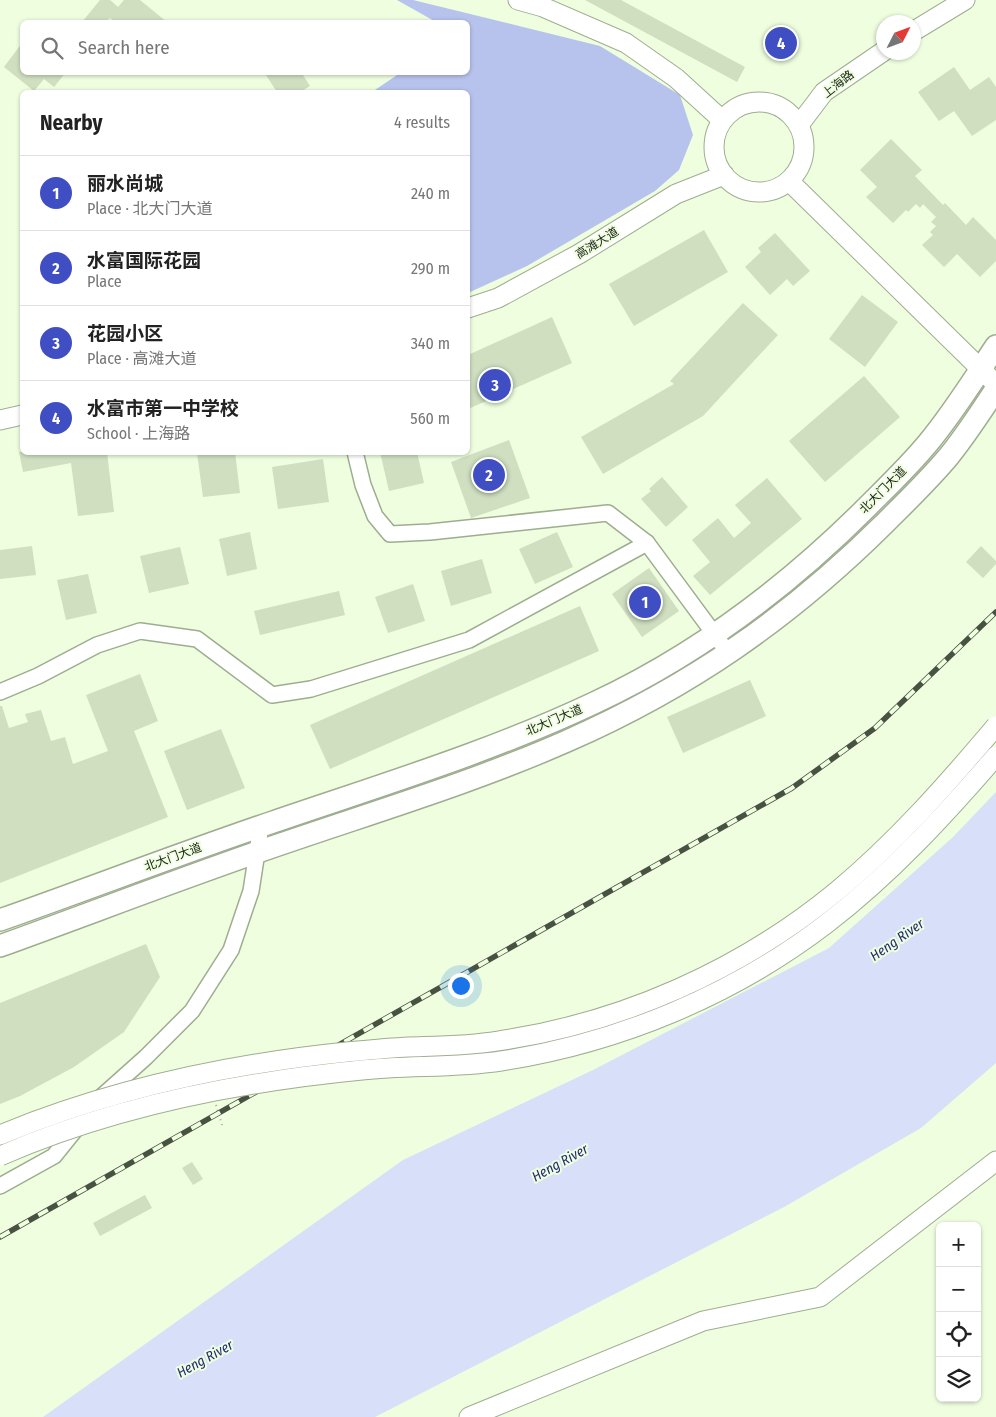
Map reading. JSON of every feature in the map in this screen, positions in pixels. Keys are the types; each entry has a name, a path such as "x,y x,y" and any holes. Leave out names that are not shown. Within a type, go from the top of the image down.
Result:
{"highway":[{"name":"北大门大道","path":"0,920 261,826 420,772 555,721 633,683 715,635 784,584 857,517 925,447 996,346"},
{"name":"北大门大道","path":"0,946 257,852 462,783 564,743 651,701 729,654 770,625 806,596 874,534 942,463 958,444 996,389"}],"main road":[{"path":"518,0 543,7 626,43 676,78 722,120"},
{"path":"921,26 965,0"},
{"name":"上海路","path":"799,125 824,92 876,56"},
{"path":"762,101 777,105 790,113 799,125 804,139 804,155 799,169 790,182 766,192 752,192 740,188 724,175 715,158 716,132 722,120 733,109 747,103 762,101"},
{"name":"高滩大道","path":"470,307 498,298 579,254 676,194 724,175"},
{"path":"790,182 996,384"},
{"path":"0,420 20,415"},
{"path":"0,1135 94,1100 179,1079 244,1066 326,1054 375,1049 462,1046 499,1041 583,1022 664,995 713,972 760,946 832,895 901,831 996,726"},
{"path":"0,1156 68,1129 183,1098 275,1081 345,1072 406,1066 464,1065 502,1060 597,1038 678,1010 721,990 770,963 826,924 902,858 952,806 996,756"},
{"path":"469,1417 703,1321 820,1297 996,1161"}],"street":[{"path":"356,455 375,516 390,534 430,532 608,513 647,543 729,654"},
{"path":"0,692 38,676 97,645 140,631 197,639 272,695 311,689 470,640 647,543"},
{"path":"0,1186 54,1156 100,1098 146,1057 192,1011 231,950 251,891 261,826"},
{"path":"0,1152 100,1098"}],"shaded area":[{"path":"397,0 413,0 600,46 680,95 693,135 679,170 655,191 527,266 470,292 470,90 375,90 397,75 470,75 470,20 432,20"}],"water":[{"name":"Heng River","path":"996,792 996,1063 921,1128 784,1207 375,1417 43,1417 403,1160 593,1070 829,948 953,837"}],"building":[{"path":"100,0 110,0 118,7 124,0 140,0 165,20 112,20 110,18 108,20 84,20"},
{"path":"585,0 621,0 745,67 737,82"},
{"path":"20,46 20,75 64,75 54,87 44,79 33,90 4,67"},
{"path":"954,67 970,90 989,77 996,87 996,120 972,136 954,111 939,121 918,92"},
{"path":"266,75 303,75 310,86 303,90 276,90"},
{"path":"891,139 922,170 915,176 943,205 945,203 966,225 973,217 996,240 996,261 980,277 957,254 944,267 922,245 933,235 930,232 936,226 931,222 936,217 923,204 920,208 916,204 908,212 906,210 893,223 866,197 877,187 860,170"},
{"path":"704,230 728,272 634,326 609,284"},
{"path":"775,233 810,271 793,286 787,279 770,295 745,267 761,252 758,248"},
{"path":"862,295 898,322 865,367 829,339"},
{"path":"743,303 778,335 703,416 603,474 581,437 674,384 670,381"},
{"path":"552,317 572,363 470,408 470,354"},
{"path":"864,376 900,417 825,482 789,441"},
{"path":"509,440 530,498 471,518 451,462"},
{"path":"19,452 20,455 107,455 114,512 78,516 71,463 23,472"},
{"path":"197,455 235,455 240,493 203,497"},
{"path":"381,455 418,455 424,483 389,491"},
{"path":"323,459 329,502 278,509 272,467"},
{"path":"662,477 688,507 666,527 641,499 651,491 649,489"},
{"path":"767,478 802,519 710,595 693,576 710,562 692,540 718,518 734,538 751,523 735,505"},
{"path":"250,532 257,569 227,576 219,539"},
{"path":"557,532 573,567 535,584 519,549"},
{"path":"32,546 36,575 0,579 0,550"},
{"path":"981,546 996,561 996,564 983,578 966,562"},
{"path":"180,547 189,584 149,593 140,556"},
{"path":"482,559 492,593 451,606 441,571"},
{"path":"649,568 679,611 642,637 612,594"},
{"path":"88,574 97,613 66,620 57,580"},
{"path":"413,584 425,621 388,633 375,597"},
{"path":"339,591 345,615 260,635 254,611"},
{"path":"580,606 599,651 330,769 310,725"},
{"path":"140,674 158,721 134,731 168,817 0,883 0,706 2,706 9,728 28,722 25,714 41,710 51,741 65,737 73,764 108,751 86,695"},
{"path":"750,680 766,716 683,753 667,717"},
{"path":"221,729 245,788 187,810 164,751"},
{"path":"146,944 160,977 124,1032 74,1067 20,1096 0,1104 0,1003"},
{"path":"192,1162 203,1179 193,1185 182,1168"},
{"path":"145,1195 152,1208 100,1236 93,1223"}],"railway":[{"path":"0,1237 792,788 875,728 996,612"}],"place":[{"name":"水富市第一中学校","path":"781,43"},
{"name":"花园小区","path":"495,385"},
{"name":"水富国际花园","path":"489,475"},
{"name":"丽水尚城","path":"645,602"}]}
